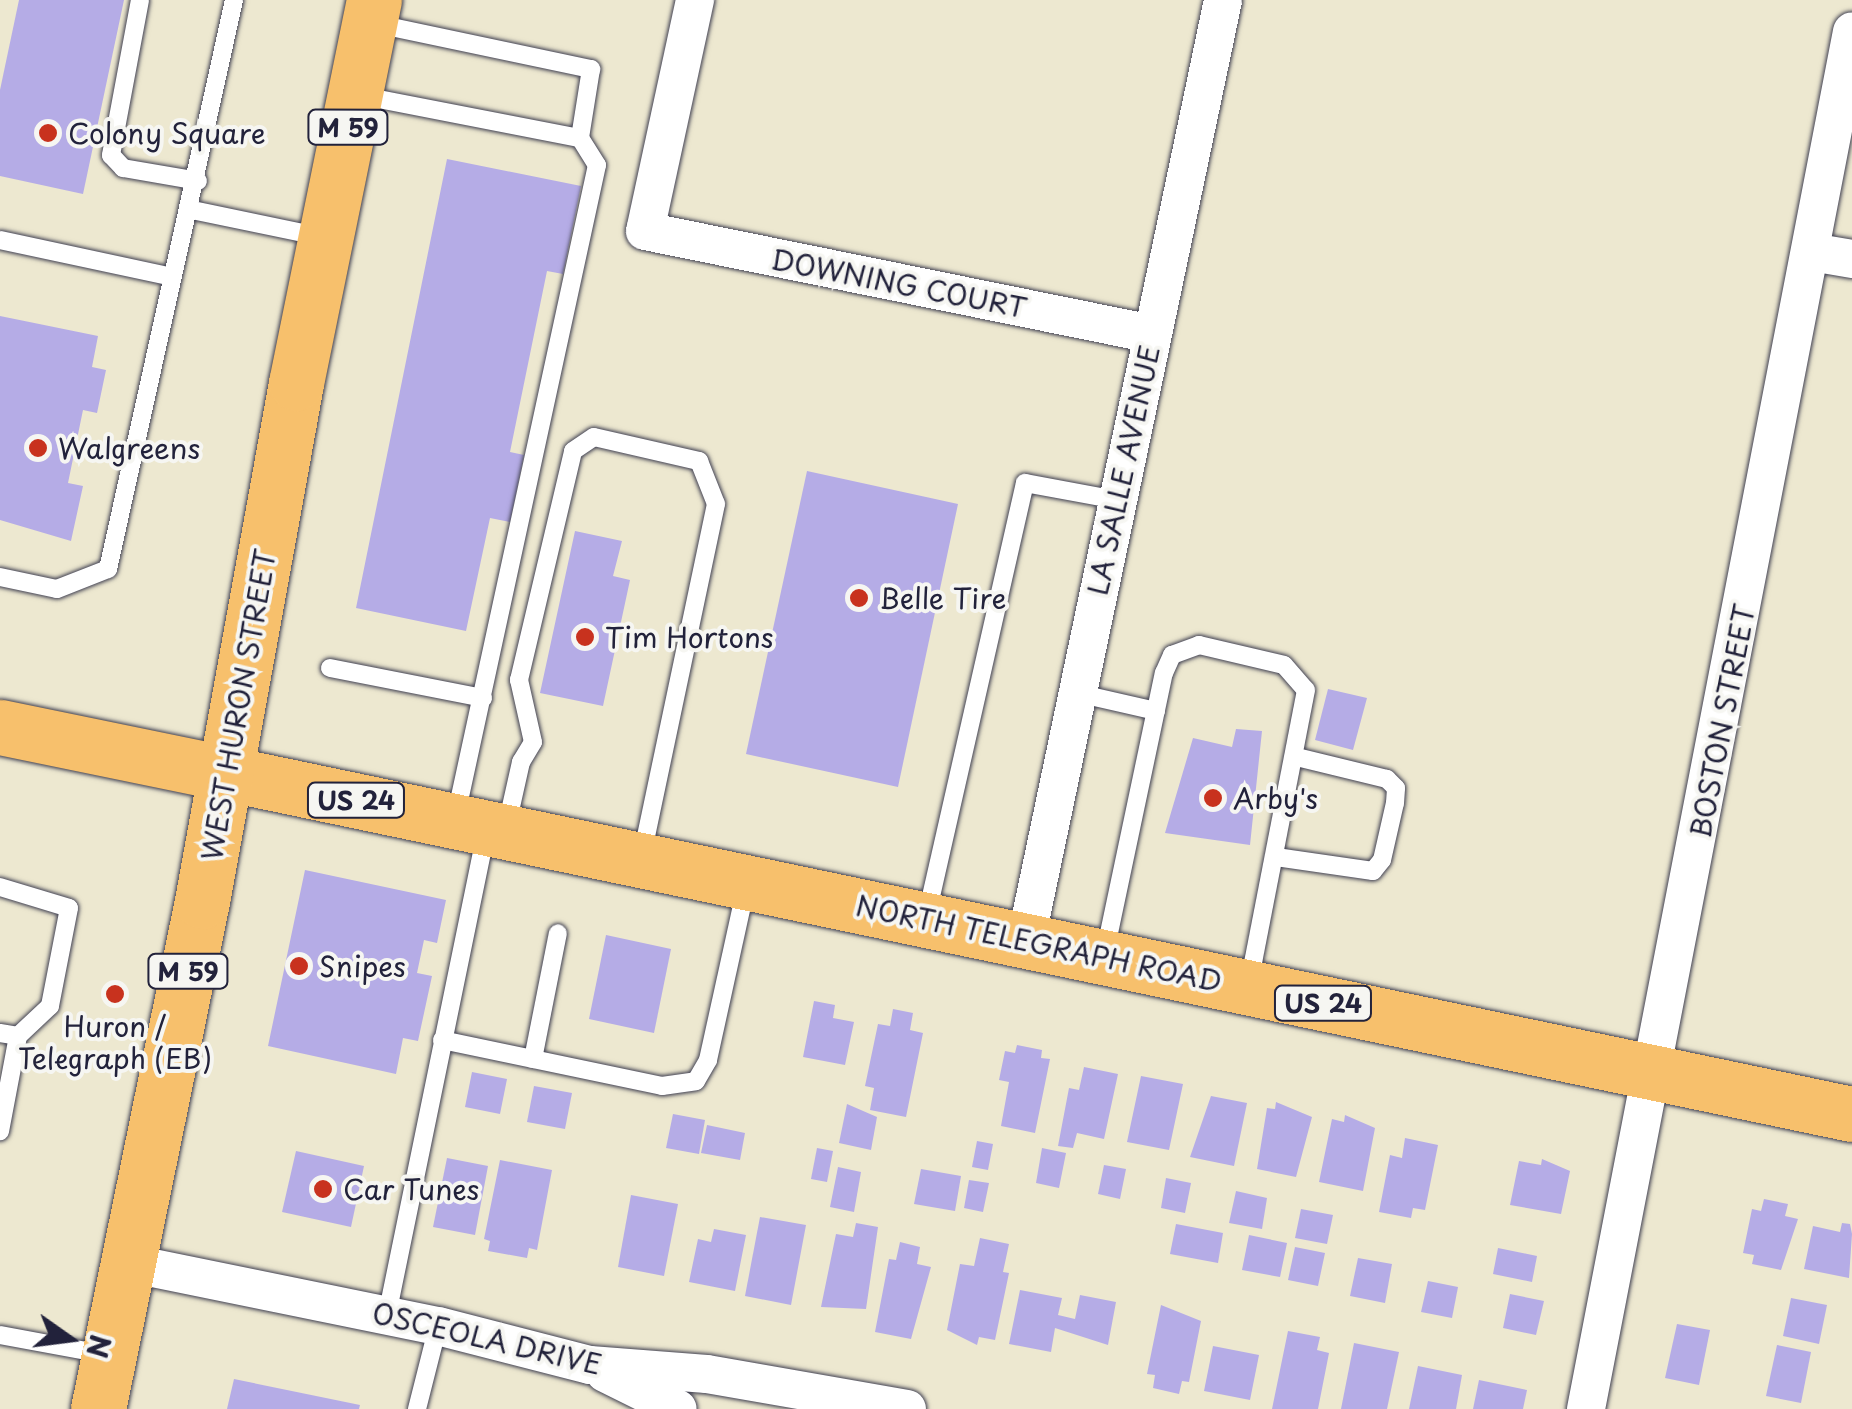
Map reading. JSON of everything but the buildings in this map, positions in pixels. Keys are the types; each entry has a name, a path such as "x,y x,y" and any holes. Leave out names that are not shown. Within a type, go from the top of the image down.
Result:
{"main road":[{"name":"WEST HURON STREET","path":"98,1409 372,12"},
{"name":"US 24","path":"0,727 225,773"},
{"name":"NORTH TELEGRAPH ROAD","path":"225,773 1852,1114"}],"street":[{"name":"DOWNING COURT","path":"695,0 646,231 1152,334"},
{"name":"LA SALLE AVENUE","path":"1026,940 1222,0"},
{"name":"BOSTON STREET","path":"1586,1409 1655,1072 1852,31"},
{"path":"1811,252 1852,260"},
{"name":"OSCEOLA DRIVE","path":"128,1263 438,1326 590,1365 707,1374 908,1409"},
{"path":"590,1365 678,1409"}],"lane":[{"path":"140,0 111,155 123,168 198,181"},
{"path":"0,578 56,590 108,569 172,278 192,210 234,0"},
{"path":"372,12 591,69 580,138"},
{"path":"354,94 580,138 592,150 596,181 483,698 482,826 387,1315"},
{"path":"192,210 325,238"},
{"path":"0,240 172,278"},
{"path":"482,826 533,742 519,680 572,451 594,436 699,461 716,504 640,859"},
{"path":"926,920 1025,483 1117,500"},
{"path":"1104,956 1156,711 1172,655 1183,646 1284,665 1306,690 1297,756 1248,987"},
{"path":"330,668 483,698"},
{"path":"1077,693 1156,711"},
{"path":"1276,857 1372,871 1382,860 1395,802 1396,788 1388,778 1297,756"},
{"path":"442,1040 662,1086 696,1081 708,1060 747,882"},
{"path":"0,887 68,908 50,1006 9,1034 0,1130"},
{"path":"533,1059 558,933"},
{"path":"417,1409 438,1326"},
{"path":"0,1336 108,1355"}],"place":[{"name":"Colony Square","path":"48,133"},
{"name":"Walgreens","path":"38,448"},
{"name":"Belle Tire","path":"859,598"},
{"name":"Tim Hortons","path":"585,637"},
{"name":"Arby's","path":"1213,798"},
{"name":"Snipes","path":"299,966"},
{"name":"Huron / Telegraph (EB)","path":"115,994"},
{"name":"Car Tunes","path":"323,1189"}]}
